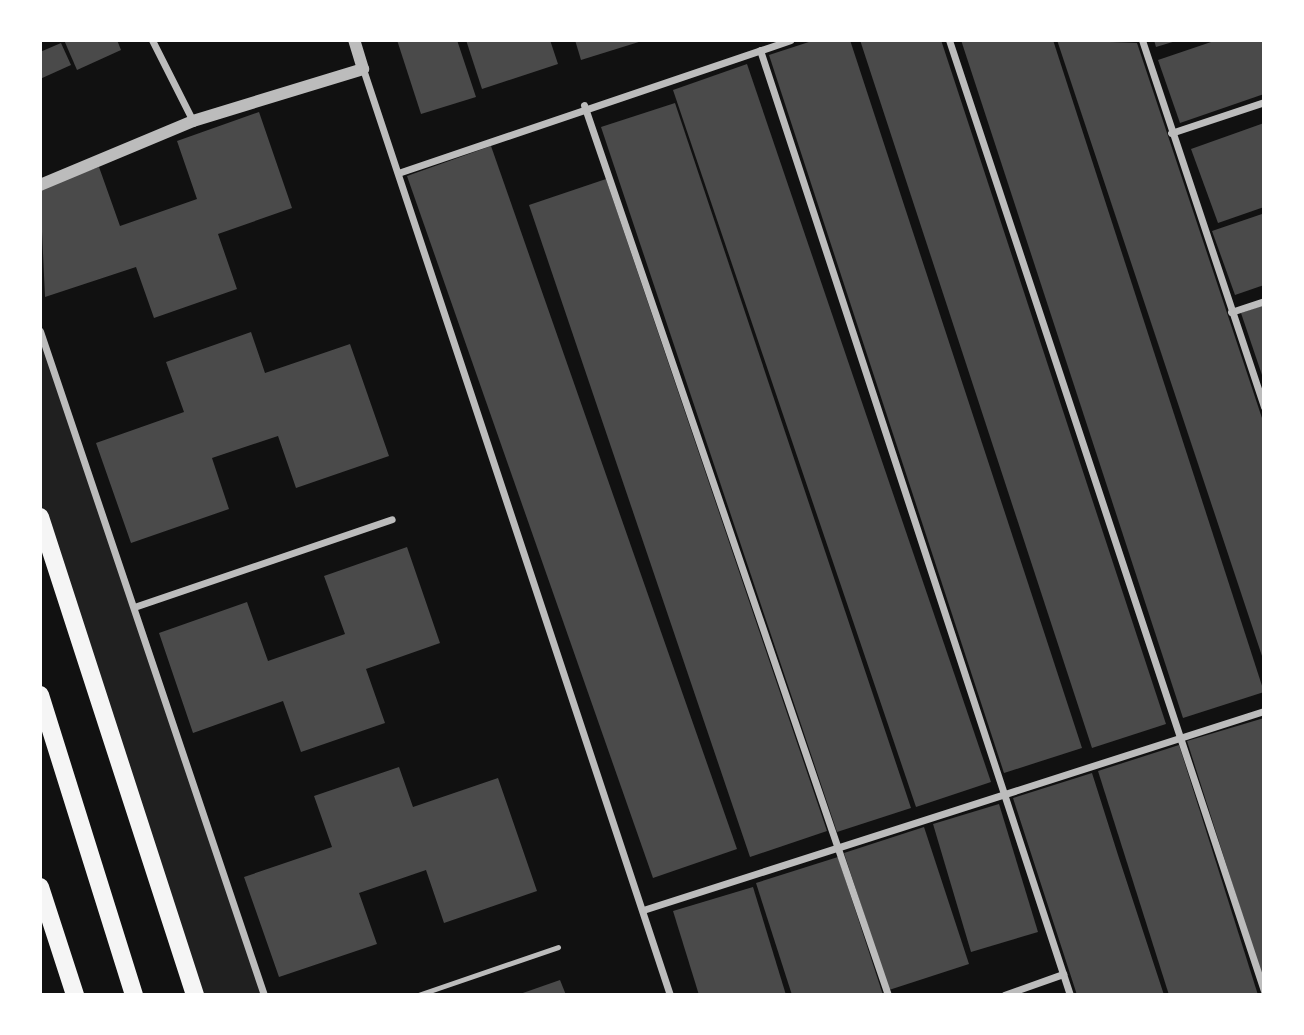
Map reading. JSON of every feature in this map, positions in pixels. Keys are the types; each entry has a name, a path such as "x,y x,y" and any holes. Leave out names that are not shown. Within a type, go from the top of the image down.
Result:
{"main road":[{"path":"40,517 195,995"},
{"path":"40,695 134,995"},
{"path":"40,887 75,995"}],"street":[{"path":"152,40 193,121"},
{"path":"354,40 670,995"},
{"path":"398,173 584,105 790,40"},
{"path":"949,40 1264,991"},
{"path":"1142,40 1264,407"},
{"path":"760,50 1005,790 1070,995"},
{"path":"40,185 193,121 363,69"},
{"path":"1171,133 1264,102"},
{"path":"584,105 888,995"},
{"path":"1231,312 1264,301"},
{"path":"40,331 137,606 264,995"},
{"path":"137,606 392,519"},
{"path":"643,910 837,848 1005,790 1264,711"},
{"path":"1004,995 1063,974"}],"lane":[{"path":"418,995 558,947"}],"shaded area":[{"path":"40,331 137,606 264,995 195,995 40,517"}],"building":[{"path":"64,40 117,40 121,50 77,70"},
{"path":"397,40 457,40 476,97 421,114"},
{"path":"466,40 550,40 558,64 482,89"},
{"path":"575,40 642,40 642,41 581,60"},
{"path":"815,40 850,40 1082,748 1004,773 769,55"},
{"path":"860,40 941,40 1166,724 1092,748"},
{"path":"961,40 1053,40 1264,692 1183,718"},
{"path":"1057,40 1137,43 1264,424 1264,662"},
{"path":"1154,40 1175,40 1176,41 1156,47"},
{"path":"1217,40 1264,40 1264,94 1180,123 1158,60"},
{"path":"61,43 71,65 40,79 40,52"},
{"path":"747,64 991,782 916,807 673,90"},
{"path":"675,103 911,808 837,832 601,127"},
{"path":"259,112 292,208 218,234 237,289 154,318 136,267 45,297 40,188 99,167 120,226 197,199 177,141"},
{"path":"1264,123 1264,207 1218,223 1191,149"},
{"path":"491,146 737,849 653,878 407,176"},
{"path":"606,179 827,831 750,857 529,205"},
{"path":"1262,214 1264,285 1235,295 1212,231"},
{"path":"1264,305 1264,378 1263,378 1241,313"},
{"path":"251,332 265,373 350,344 389,456 296,488 278,436 212,458 229,509 131,543 96,443 184,412 166,362"},
{"path":"407,547 440,643 366,669 385,723 301,752 283,701 193,733 159,633 247,602 268,661 345,634 324,576"},
{"path":"1264,718 1264,980 1263,980 1187,741"},
{"path":"1179,745 1258,995 1169,995 1098,771"},
{"path":"399,767 413,807 498,778 537,891 444,923 426,870 359,893 377,944 279,977 244,877 332,847 314,796"},
{"path":"1092,773 1164,995 1077,995 1013,798"},
{"path":"999,804 1038,932 971,952 933,824"},
{"path":"924,827 969,964 889,990 844,853"},
{"path":"838,857 883,995 792,995 756,883"},
{"path":"753,887 786,995 699,995 673,911"},
{"path":"560,980 566,995 520,995 520,994"}]}
